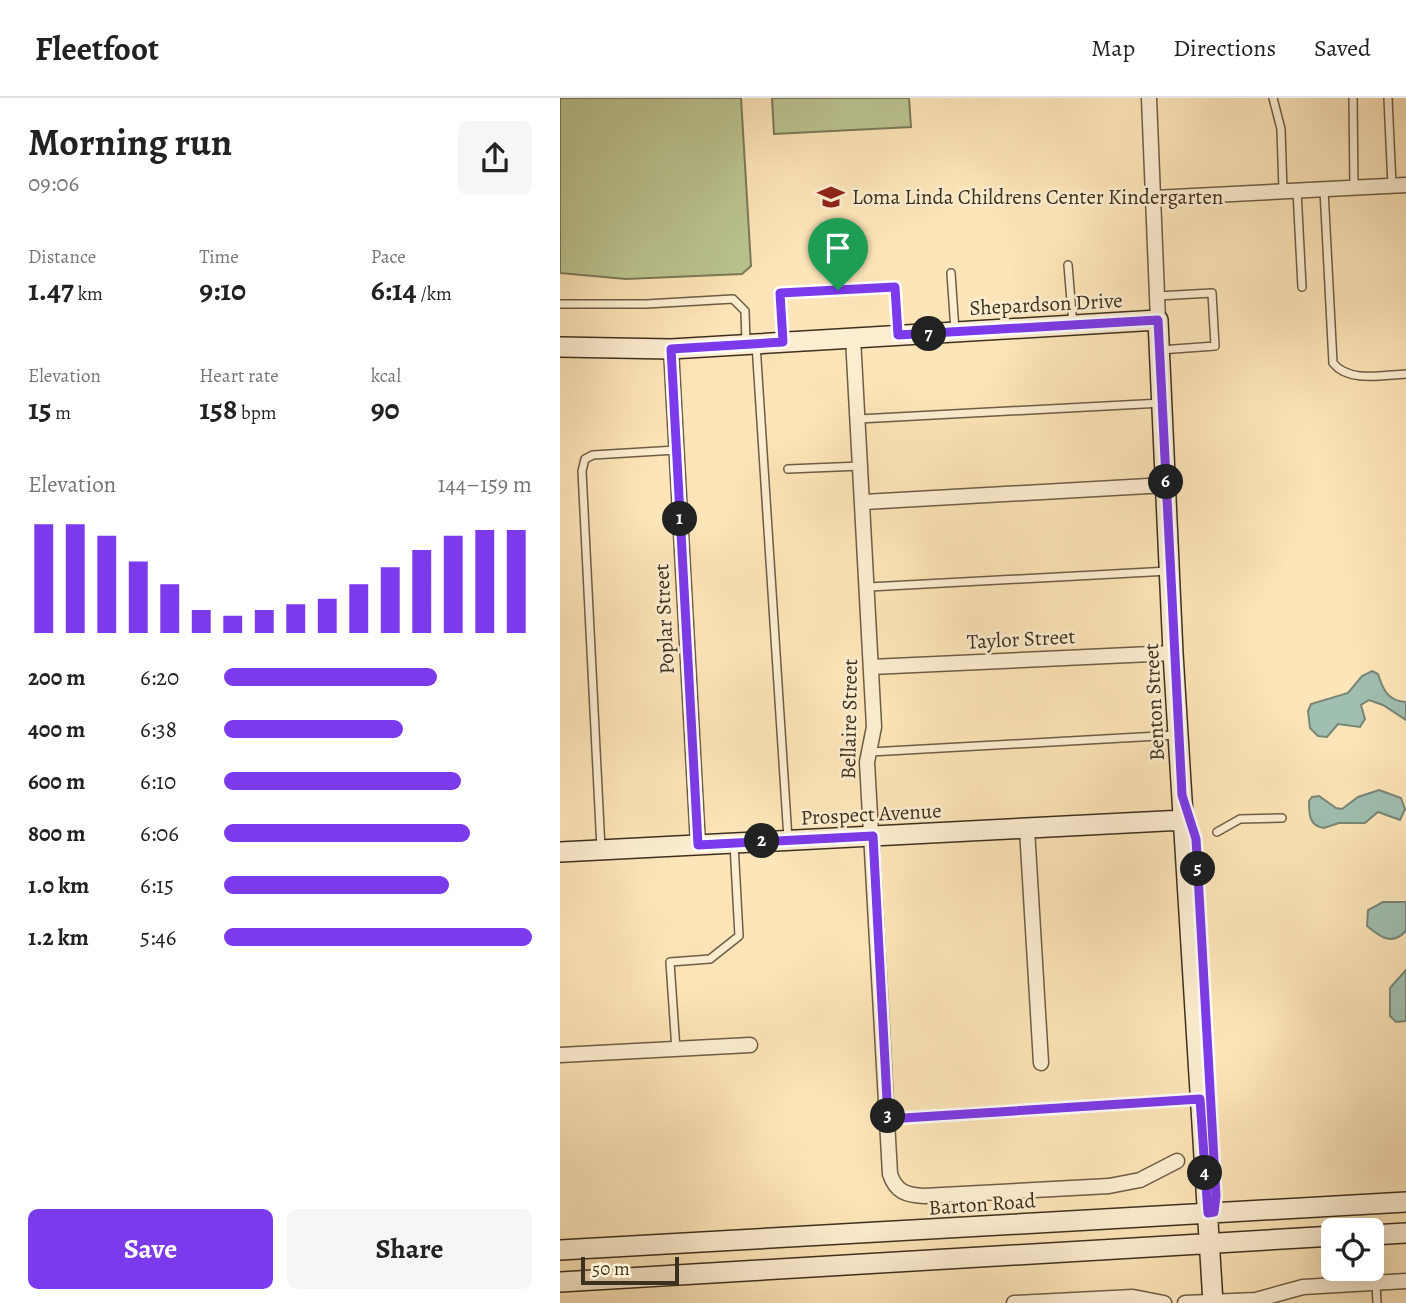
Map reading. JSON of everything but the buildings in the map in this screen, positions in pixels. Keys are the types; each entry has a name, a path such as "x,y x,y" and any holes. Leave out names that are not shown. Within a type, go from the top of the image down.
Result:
{"street":[{"name":"Benton Street","path":"1149,98 1173,653 1205,1226 1213,1303"},
{"path":"1154,198 1399,186"},
{"name":"Shepardson Drive","path":"560,347 671,349 1158,320"},
{"name":"Bellaire Street","path":"853,338 869,587 874,727 869,752 890,1174 893,1184 908,1195 924,1196 1109,1186 1140,1180 1177,1161"},
{"name":"Poplar Street","path":"671,349 698,845"},
{"path":"864,502 1166,485"},
{"name":"Taylor Street","path":"871,667 1173,653"},
{"name":"Prospect Avenue","path":"560,852 1027,829 1183,812"},
{"path":"1027,829 1041,1063"},
{"path":"560,1055 750,1045"},
{"name":"Barton Road","path":"560,1282 1052,1253 1205,1226 1406,1202"},
{"name":"Barton Road","path":"560,1250 1205,1226 1321,1235"},
{"path":"1384,1234 1406,1233"},
{"path":"1185,1303 1278,1298 1303,1287 1406,1281"},
{"path":"1014,1303 1133,1297 1164,1303"}],"lane":[{"path":"1273,98 1281,129 1302,287"},
{"path":"1353,98 1354,188"},
{"path":"1388,98 1399,186"},
{"path":"1324,190 1333,363 1339,371 1357,376 1406,374"},
{"path":"1068,265 1073,325"},
{"path":"951,273 955,332"},
{"path":"783,342 780,293 895,287 898,335"},
{"path":"1157,296 1212,293 1215,346 1159,350"},
{"path":"560,304 646,304 733,299 745,311 751,344 788,840"},
{"path":"859,419 1162,402"},
{"path":"601,850 582,471 584,459 593,455 676,450"},
{"path":"788,469 862,466"},
{"path":"869,587 1170,571"},
{"path":"869,752 1178,735"},
{"path":"1183,812 1193,822 1196,839 1216,1196 1205,1226"},
{"path":"1217,832 1240,819 1282,818"},
{"path":"676,1049 670,962 710,959 738,936 734,843"},
{"path":"888,1119 1200,1099"},
{"path":"1376,1283 1377,1303"}],"green space":[{"path":"560,98 741,98 751,266 742,274 626,279 560,273"},
{"path":"772,98 909,98 911,127 774,134"}],"shaded area":[{"path":"1372,671 1378,674 1384,690 1391,697 1406,702 1406,720 1383,705 1369,700 1361,705 1365,719 1360,727 1338,724 1327,737 1318,736 1310,728 1308,711 1311,704 1348,693 1362,676"},
{"path":"1379,790 1401,798 1405,809 1400,820 1378,812 1365,823 1339,823 1324,828 1315,825 1311,819 1309,801 1312,797 1319,796 1342,809 1358,797"},
{"path":"1383,902 1406,902 1406,931 1401,936 1386,938 1367,926 1368,910"},
{"path":"1406,970 1406,1021 1396,1022 1390,1016 1390,988"}],"place":[{"name":"Loma Linda Childrens Center Kindergarten","path":"831,197"}],"route":[{"path":"895,287 898,335 1158,320 1173,653 1183,804 1196,833 1216,1196 1214,1212 1208,1213 1200,1099 888,1119 873,836 698,845 671,349 783,342 780,293 838,290 895,287"}]}
